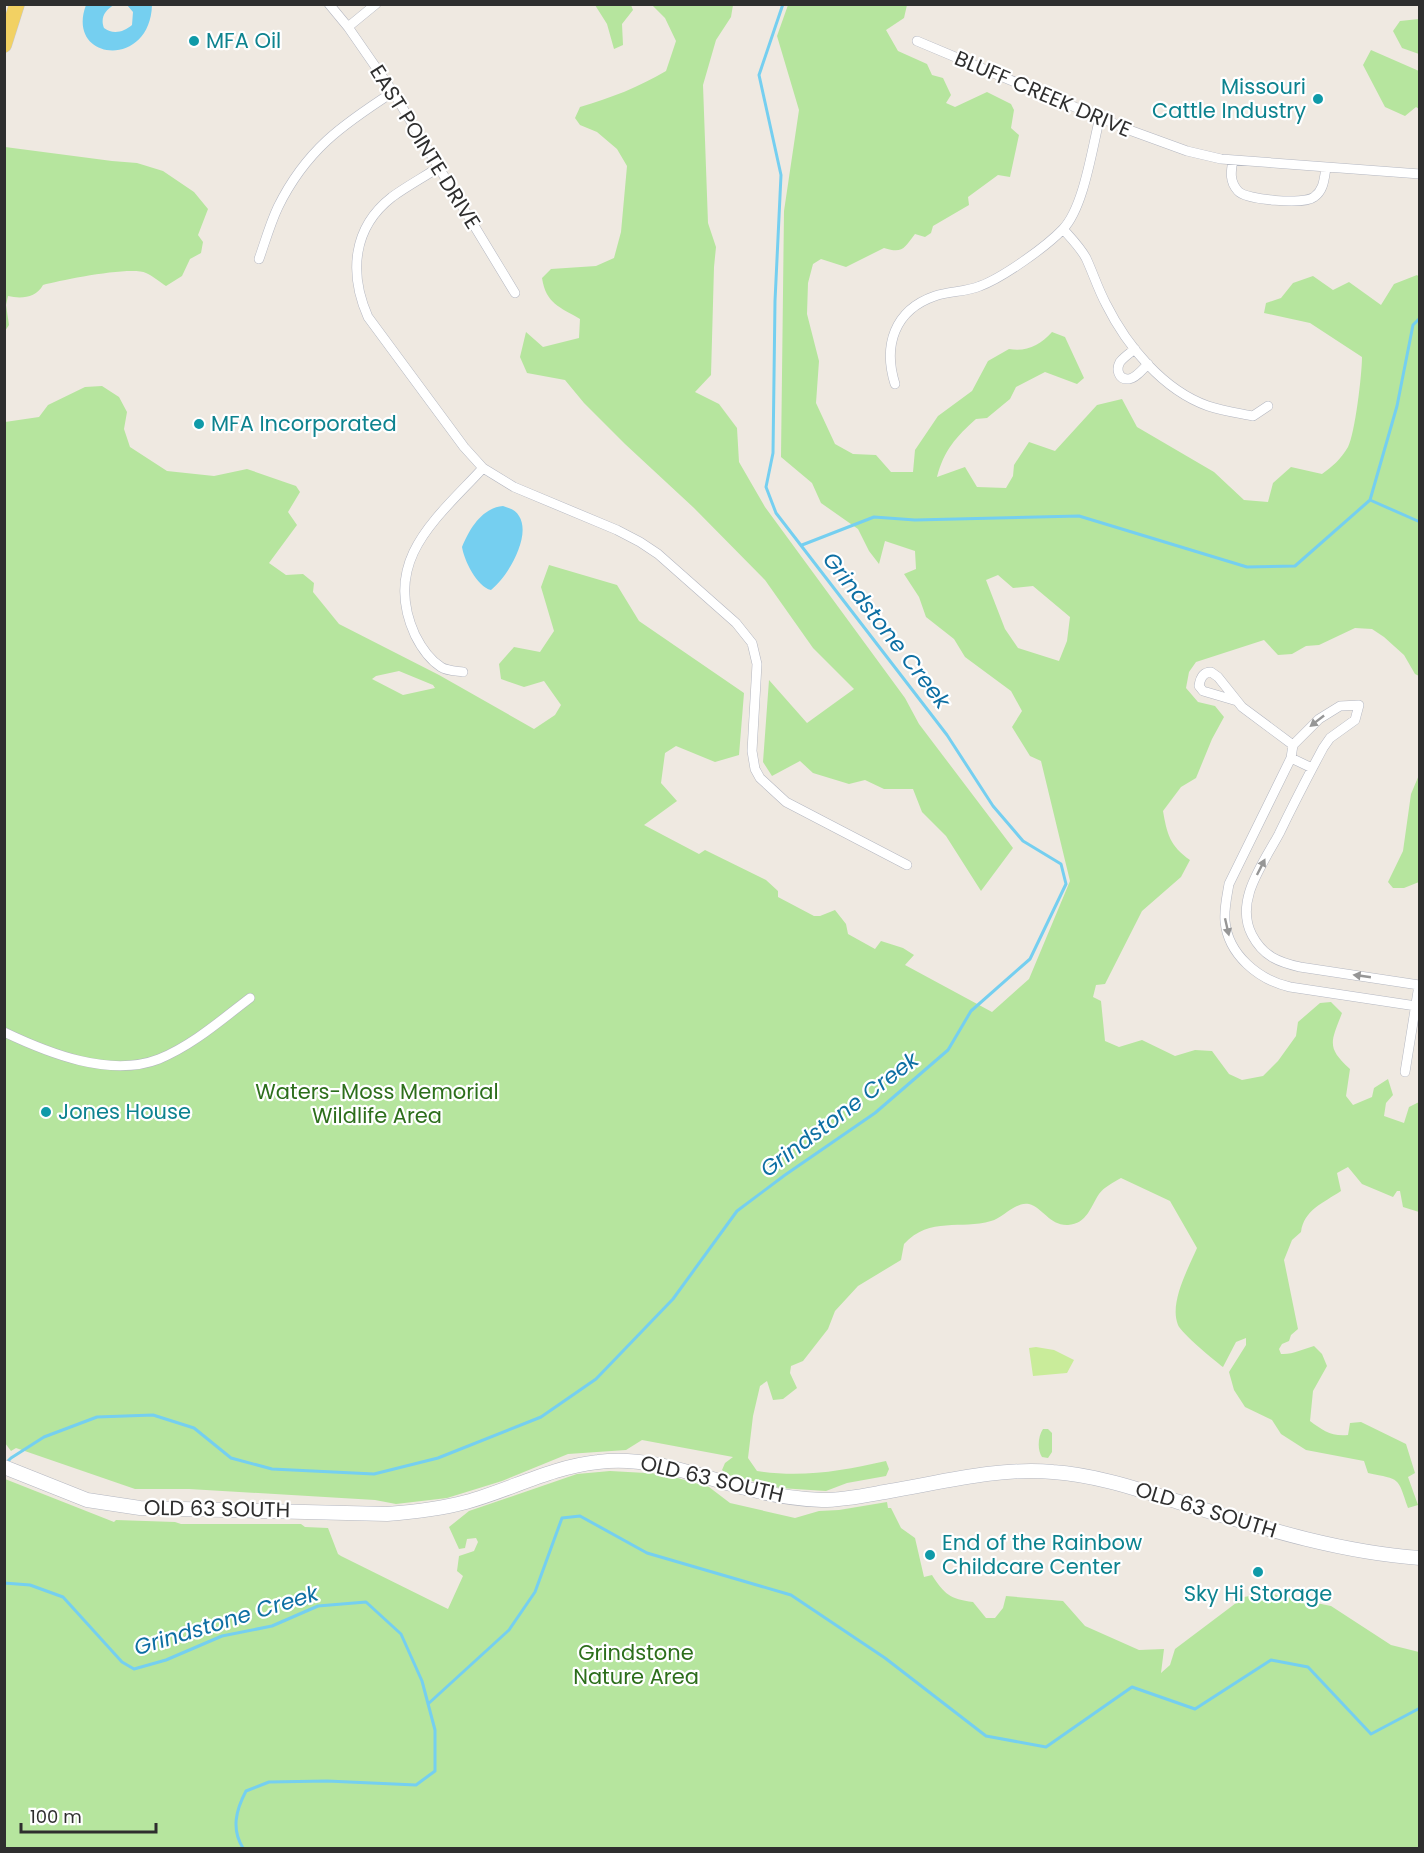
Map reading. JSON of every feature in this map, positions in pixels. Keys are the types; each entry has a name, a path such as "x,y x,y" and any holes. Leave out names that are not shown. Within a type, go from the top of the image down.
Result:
{"main road":[{"path":"4,45 16,4"},
{"name":"OLD 63 SOUTH","path":"4,1467 87,1500 140,1508 387,1514 467,1502 577,1464 601,1461 655,1464 782,1497 823,1500 849,1499 999,1472 1045,1471 1092,1477 1303,1539 1358,1551 1419,1558"}],"street":[{"name":"EAST POINTE DRIVE","path":"329,4 348,27 393,92 515,293"},
{"path":"348,27 376,4"},
{"name":"BLUFF CREEK DRIVE","path":"917,41 1187,151 1233,160 1419,174"},
{"path":"259,259 278,208 310,157 348,121 393,92"},
{"path":"895,384 890,368 889,350 900,322 911,310 923,301 936,296 979,287 1000,276 1022,262 1063,229 1077,207 1100,117"},
{"path":"1233,160 1232,183 1240,193 1253,198 1309,200 1320,191 1326,168"},
{"path":"439,167 392,198 375,214 362,236 356,277 360,299 368,318 464,447 483,468 514,487 640,542 658,554 736,623 752,643 757,664 752,751 759,778 786,802 907,865"},
{"path":"1063,229 1085,257 1106,304 1135,349 1173,387 1207,405 1253,416 1268,406"},
{"path":"1135,349 1119,364 1117,369 1119,375 1130,379 1148,364"},
{"path":"463,672 442,668 422,648 407,613 405,585 407,568 423,532 483,468"},
{"path":"1237,701 1293,745"},
{"path":"1406,1072 1418,1006 1419,985 1284,963 1267,956 1257,945 1248,927 1246,911 1254,881 1312,768 1330,738 1355,720 1359,705 1340,706 1319,719 1293,745 1291,758 1228,884 1225,923 1236,951 1248,966 1278,984 1418,1006"},
{"path":"1291,758 1312,768"},
{"path":"4,1032 36,1047 66,1057 89,1062 136,1065 159,1059 198,1038 250,998"}],"green space":[{"path":"595,5 631,5 633,10 622,24 623,45 614,49 607,24"},
{"path":"652,5 733,5 731,17 716,40 703,85 708,223 716,247 711,375 695,392 719,404 737,428 739,462 765,507 905,698 919,724 1013,848 981,891 946,836 922,812 913,789 884,789 865,780 849,784 813,773 800,761 772,776 763,762 769,680 807,723 854,689 813,648 765,580 694,508 625,444 584,403 565,380 527,373 520,357 526,332 543,347 579,338 580,319 555,304 547,294 542,278 551,269 596,266 614,258 621,232 627,166 617,149 597,132 580,125 575,118 580,107 624,92 666,71 676,41 665,18"},
{"name":"Waters-Moss Memorial Wildlife Area","path":"788,5 907,5 904,18 886,30 898,51 927,64 932,75 943,78 951,95 946,103 955,107 987,92 1011,104 1014,110 1011,128 1019,135 1010,177 998,175 968,197 969,205 933,226 931,233 925,237 915,234 899,250 884,248 846,267 821,259 813,264 808,283 807,314 819,361 816,403 835,444 853,454 876,455 891,472 913,472 915,450 938,416 972,391 988,361 1009,349 1033,346 1043,341 1052,332 1065,337 1084,378 1077,384 1045,372 1016,387 1010,399 987,418 976,419 957,438 943,459 937,477 965,467 977,487 1006,488 1013,476 1014,465 1029,442 1055,451 1097,405 1122,399 1137,427 1214,472 1244,500 1268,502 1273,483 1291,467 1322,474 1348,447 1356,417 1362,357 1310,323 1264,313 1266,303 1281,298 1293,283 1313,276 1333,290 1349,282 1381,305 1394,284 1417,275 1419,277 1419,676 1415,674 1404,655 1372,629 1355,628 1319,645 1306,646 1292,654 1278,655 1264,640 1196,662 1189,672 1186,688 1198,702 1215,706 1224,717 1196,778 1181,787 1163,811 1170,839 1190,860 1181,877 1142,911 1105,984 1096,985 1093,997 1101,1001 1105,1041 1119,1047 1142,1040 1175,1056 1195,1050 1212,1051 1229,1074 1242,1080 1263,1076 1278,1061 1296,1036 1298,1022 1320,1003 1331,1002 1342,1013 1333,1044 1337,1055 1350,1069 1346,1096 1353,1105 1372,1097 1374,1088 1388,1079 1393,1095 1386,1103 1384,1116 1404,1123 1409,1107 1419,1102 1419,1212 1403,1207 1400,1191 1397,1191 1393,1197 1362,1184 1348,1167 1337,1173 1341,1191 1310,1213 1301,1232 1292,1240 1284,1260 1298,1329 1279,1349 1281,1354 1285,1354 1314,1346 1322,1354 1327,1366 1313,1391 1310,1421 1337,1435 1348,1435 1350,1423 1361,1422 1406,1444 1415,1473 1408,1477 1418,1505 1408,1508 1402,1490 1396,1481 1368,1473 1364,1461 1306,1450 1281,1434 1272,1420 1245,1407 1234,1390 1229,1372 1246,1345 1246,1338 1236,1342 1223,1367 1180,1329 1176,1316 1178,1297 1197,1248 1170,1201 1121,1178 1101,1191 1088,1214 1074,1224 1056,1223 1034,1206 1024,1204 1014,1207 991,1221 935,1227 914,1235 904,1244 901,1260 858,1286 835,1311 828,1329 803,1361 791,1366 790,1373 797,1388 783,1399 773,1400 767,1381 760,1386 753,1416 748,1458 757,1471 806,1474 886,1461 889,1469 886,1476 847,1483 826,1491 780,1488 728,1475 722,1470 725,1463 733,1457 642,1440 626,1450 568,1454 502,1481 447,1498 396,1504 375,1500 189,1489 135,1489 16,1448 11,1451 5,1443 5,422 39,417 48,405 85,387 102,386 119,397 127,412 124,429 130,447 167,471 214,476 247,469 296,486 300,492 288,512 297,525 269,563 286,575 303,574 314,583 313,592 339,624 439,675 534,729 555,715 561,705 544,681 524,687 501,679 499,664 514,647 540,652 554,631 541,587 549,565 617,585 639,621 744,693 739,755 715,762 676,746 665,753 661,783 677,801 644,825 699,854 705,850 766,880 778,891 778,897 814,916 835,910 846,924 848,934 875,949 881,941 903,948 914,955 905,965 992,1012 1029,979 1070,881 1041,761 1030,756 1012,727 1022,711 1011,691 965,657 954,639 926,617 919,597 904,574 916,569 915,551 885,541 879,564 869,551 858,529 821,503 812,483 781,457 784,211 799,110 777,36","holes":["998,575 1013,588 1033,586 1070,617 1067,641 1059,661 1018,648 1005,629 986,580","399,671 433,685 435,688 403,695 372,679"]},
{"path":"1420,19 1419,54 1402,48 1393,31 1400,21"},
{"path":"1371,50 1419,71 1419,109 1416,107 1405,116 1385,107 1363,65"},
{"path":"5,147 137,163 163,171 194,192 208,209 198,235 203,242 201,253 190,259 182,276 166,286 146,273 126,271 96,274 43,285 36,293 28,296 8,296 6,305 9,325 5,331"},
{"path":"1419,775 1419,882 1404,888 1393,888 1388,882 1403,851 1411,794"},
{"path":"1029,1348 1054,1350 1074,1360 1067,1373 1033,1376"},
{"path":"1043,1429 1048,1429 1052,1433 1052,1452 1048,1458 1042,1457 1039,1451 1039,1439"},
{"name":"Grindstone Nature Area","path":"610,1471 664,1474 709,1487 730,1503 795,1518 819,1511 887,1502 888,1508 891,1508 901,1528 915,1538 924,1577 932,1575 948,1594 973,1602 986,1618 995,1618 1003,1608 1006,1596 1063,1601 1085,1626 1139,1650 1164,1649 1161,1673 1170,1665 1175,1649 1244,1597 1267,1593 1331,1606 1391,1645 1419,1652 1419,1848 5,1848 5,1479 114,1522 116,1520 181,1524 301,1524 305,1527 328,1528 338,1554 448,1609 463,1576 457,1571 459,1556 474,1551 478,1542 476,1538 467,1539 465,1548 459,1549 449,1527 469,1511 577,1474"}],"water":[{"path":"86,5 114,5 108,9 103,21 104,28 115,32 132,25 133,12 127,5 152,5 148,26 138,40 125,48 110,50 97,47 87,38 83,24"},
{"path":"503,506 518,514 522,524 522,534 516,556 510,567 491,590 476,579 468,566 462,547 473,526 483,515"}],"waterway":[{"name":"Grindstone Creek","path":"7,1462 44,1437 97,1417 153,1415 194,1428 231,1458 272,1469 374,1474 438,1458 541,1417 596,1379 673,1299 737,1211 875,1113 948,1050 971,1011 1030,959 1066,884 1061,864 1023,841 993,806 947,735 776,513 766,487 773,453 775,301 781,175 759,75 783,4"},
{"path":"1370,500 1397,406 1413,325 1420,318"},
{"path":"802,545 874,517 915,520 1079,516 1247,567 1295,566 1370,500 1420,522"},
{"path":"428,1704 509,1630 535,1592 562,1518 580,1516 647,1553 791,1595 885,1658 986,1736 1046,1747 1132,1687 1195,1709 1271,1660 1308,1667 1371,1734 1420,1708"},
{"name":"Grindstone Creek","path":"4,1583 30,1585 63,1597 122,1662 134,1669 166,1660 222,1636 272,1626 318,1606 366,1602 401,1634 422,1681 435,1730 435,1771 416,1785 327,1781 269,1782 246,1791 236,1820 237,1834 243,1848"}],"place":[{"name":"MFA Oil","path":"194,41"},
{"name":"Missouri Cattle Industry","path":"1318,99"},
{"name":"MFA Incorporated","path":"199,424"},
{"name":"Jones House","path":"46,1112"},
{"name":"End of the Rainbow Childcare Center","path":"930,1555"},
{"name":"Sky Hi Storage","path":"1258,1572"}]}
